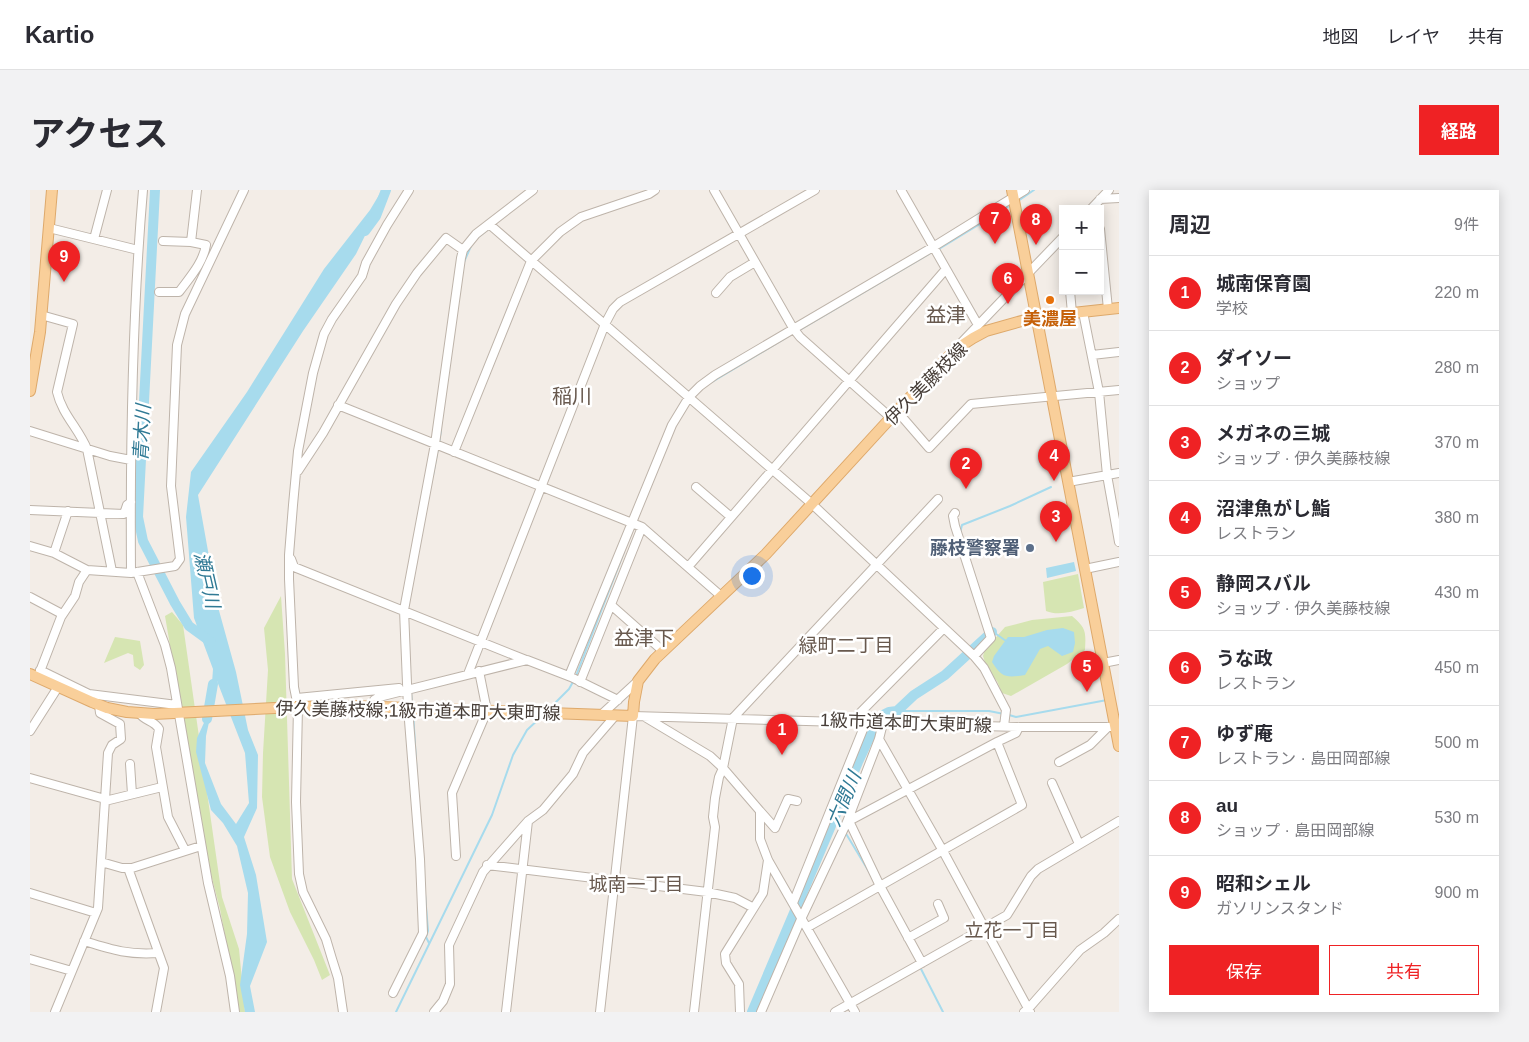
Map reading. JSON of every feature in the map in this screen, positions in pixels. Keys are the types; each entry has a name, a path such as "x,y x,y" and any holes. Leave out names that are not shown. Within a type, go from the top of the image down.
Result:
{"main road":[{"path":"30,391 36,363 52,190"},
{"path":"1013,194 1103,663 1113,700 1114,727 1119,746"},
{"name":"伊久美藤枝線","path":"633,716 638,681 655,659 766,554 956,349 986,331 1036,317 1119,308"},
{"name":"伊久美藤枝線;1級市道本町大東町線","path":"36,674 58,687 99,705 140,714 298,702 372,707 633,716"}],"street":[{"path":"94,239 107,190"},
{"path":"143,190 138,250 130,502 134,572 165,645 208,883 230,976 235,1012"},
{"path":"191,242 198,190"},
{"path":"30,546 54,553 87,570 134,572 176,566 180,559 171,486 177,344 185,314 244,190"},
{"path":"343,1012 338,978 326,939 304,892 299,874 296,802 298,702 294,686 289,555 298,451 315,366 324,334 332,319 362,276 366,263 409,190"},
{"path":"393,993 423,933 420,859 408,708 404,610 435,444 461,258 463,250 476,234 533,190"},
{"path":"454,452 531,260 560,232 581,217 649,194 655,190"},
{"path":"714,190 800,337 849,381 894,414 929,448 971,404 1119,390"},
{"path":"468,674 605,324 613,309 620,302 815,190"},
{"path":"901,190 978,326"},
{"path":"570,676 664,440 690,397 700,386 714,375 933,247 1013,194 1025,190"},
{"path":"1099,203 1109,190"},
{"path":"1099,203 1119,198"},
{"path":"489,224 812,504 944,628 984,668 1006,710 1004,726"},
{"path":"49,228 138,250"},
{"path":"297,475 396,304 417,273 446,238 463,250"},
{"path":"159,292 179,292 197,269 206,245 191,242 163,241"},
{"path":"956,349 1059,242"},
{"path":"1102,250 1108,309"},
{"path":"716,293 730,277 755,262"},
{"path":"688,567 946,268"},
{"path":"1070,295 1072,313"},
{"path":"1083,312 1099,392 1107,475 1119,542"},
{"path":"41,315 73,324 57,392 59,402 82,436 88,449 112,571"},
{"path":"1092,355 1119,352"},
{"path":"338,405 642,527 721,596"},
{"path":"30,432 131,460"},
{"path":"1068,482 1119,473"},
{"path":"696,487 731,517"},
{"path":"694,1012 715,827 715,798 734,718 938,499"},
{"path":"30,510 124,514 130,502"},
{"path":"54,553 68,511"},
{"path":"955,513 953,516 955,526 991,638 970,654"},
{"path":"580,682 642,527"},
{"path":"289,555 294,567 570,676 618,700"},
{"path":"1085,569 1119,562"},
{"path":"87,570 79,582 75,596 62,614 36,674 90,694 150,702 178,710"},
{"path":"30,597 62,614"},
{"path":"611,605 663,651"},
{"path":"852,721 944,628"},
{"path":"372,707 374,700 379,697 526,660"},
{"path":"1103,663 1119,660"},
{"path":"456,856 452,793 487,711 479,671"},
{"path":"600,715 638,681"},
{"path":"30,731 58,687"},
{"path":"298,702 400,688 408,689"},
{"path":"55,1012 99,902 108,753 112,745 121,739 118,722 100,713 99,705"},
{"path":"140,714 143,719 158,726 159,729 156,747 168,817 185,850"},
{"path":"434,1012 443,1001 450,984 449,945 451,938 487,865 528,821 542,810 573,774 583,753 615,716"},
{"path":"600,1012 633,716"},
{"name":"1級市道本町大東町線","path":"633,716 1019,727 1114,727"},
{"path":"645,716 710,756 723,768 775,828 788,799 797,801"},
{"path":"793,903 866,722"},
{"path":"761,1012 802,917 848,821 879,739 883,723"},
{"path":"848,821 1016,733 1019,727"},
{"path":"1059,762 1090,745 1114,727"},
{"path":"879,739 942,851 1027,1011 1080,950 1118,923"},
{"path":"808,927 1022,806 997,742"},
{"path":"130,764 132,794"},
{"path":"30,778 105,800 162,787"},
{"path":"1052,783 1079,844"},
{"path":"760,811 760,839 768,860 855,1012"},
{"path":"506,1012 528,821"},
{"path":"848,821 880,886 922,963"},
{"path":"835,1012 1008,915 1031,876 1038,869 1119,821"},
{"path":"102,862 128,868 140,866 202,846"},
{"path":"740,1012 739,984 726,963 725,954 762,893 768,860"},
{"path":"487,865 707,892 734,898 752,907"},
{"path":"128,868 164,968 156,1012"},
{"path":"30,893 96,912"},
{"path":"908,938 944,918 938,904"},
{"path":"84,941 117,951 136,954 158,953"},
{"path":"30,959 72,971"}],"green space":[{"path":"1078,574 1084,608 1060,613 1046,611 1043,582"},
{"path":"281,596 285,654 292,879 330,975 322,980 290,912 270,857 262,797 268,670 264,628"},
{"path":"172,612 183,625 222,897 239,949 245,1012 239,1012 220,909 205,852 165,616"},
{"path":"1072,616 1084,630 1085,650 1067,664 1011,696 1002,693 997,681 988,672 983,656 985,650 1005,627 1032,620"},
{"path":"115,637 140,641 144,665 140,670 134,666 133,655 128,653 104,663"}],"water":[{"path":"382,190 391,190 381,203 356,254 303,331 198,495 218,607 236,672 248,730 258,755 257,808 244,837 256,875 267,942 250,986 255,1012 245,1012 240,985 247,934 248,893 237,846 223,823 211,810 196,752 197,738 208,714 211,713 206,736 205,763 221,804 236,824 249,803 245,753 217,681 215,696 211,697 213,669 194,618 186,517 191,472 247,392 324,269 370,210"},
{"path":"1074,562 1076,571 1047,578 1046,568"},
{"path":"1063,628 1074,632 1075,643 1073,652 1062,656 1048,646 1040,649 1025,675 1006,676 992,662 994,656 1008,637 1024,637 1047,630"}],"waterway":[{"name":"青木川","path":"155,190 138,517 143,541 175,603 189,626 211,642"},
{"name":"瀬戸川","path":"365,231 376,216 386,190"},
{"path":"1018,201 1034,190"},
{"path":"939,249 1011,205"},
{"path":"477,238 491,227"},
{"path":"464,262 471,246"},
{"path":"798,331 934,251"},
{"path":"712,382 794,333"},
{"path":"439,443 441,430"},
{"path":"433,475 438,448"},
{"path":"960,533 962,525 1051,487"},
{"path":"576,676 624,552"},
{"path":"992,631 1006,641"},
{"name":"六間川","path":"752,1012 879,717 889,712 897,711 914,695 945,675 992,632"},
{"path":"548,710 569,689 574,680"},
{"name":"瀬戸川","path":"207,719 213,684"},
{"path":"411,692 412,705"},
{"path":"1009,715 1016,717 1107,700"},
{"path":"897,711 989,711 1004,714"},
{"path":"413,712 417,777"},
{"path":"396,1012 492,815 513,755 527,730 541,717"},
{"path":"836,813 842,825"},
{"path":"845,832 871,875"},
{"path":"425,894 428,931 426,937 429,943"},
{"path":"920,967 943,1012"}],"place":[{"name":"ゆず庵","path":"995,244"},
{"name":"au","path":"1036,245"},
{"name":"昭和シェル","path":"64,282"},
{"name":"美濃屋","path":"1050,300"},
{"name":"うな政","path":"1008,304"},
{"name":"沼津魚がし鮨","path":"1054,481"},
{"name":"ダイソー","path":"966,489"},
{"name":"メガネの三城","path":"1056,542"},
{"name":"藤枝警察署","path":"1030,548"},
{"name":"静岡スバル","path":"1087,692"},
{"name":"城南保育園","path":"782,755"}],"district":[{"name":"益津","path":"946,315"},
{"name":"稲川","path":"572,396"},
{"name":"益津下","path":"644,638"},
{"name":"緑町二丁目","path":"846,645"},
{"name":"城南一丁目","path":"636,884"},
{"name":"立花一丁目","path":"1012,930"}]}
